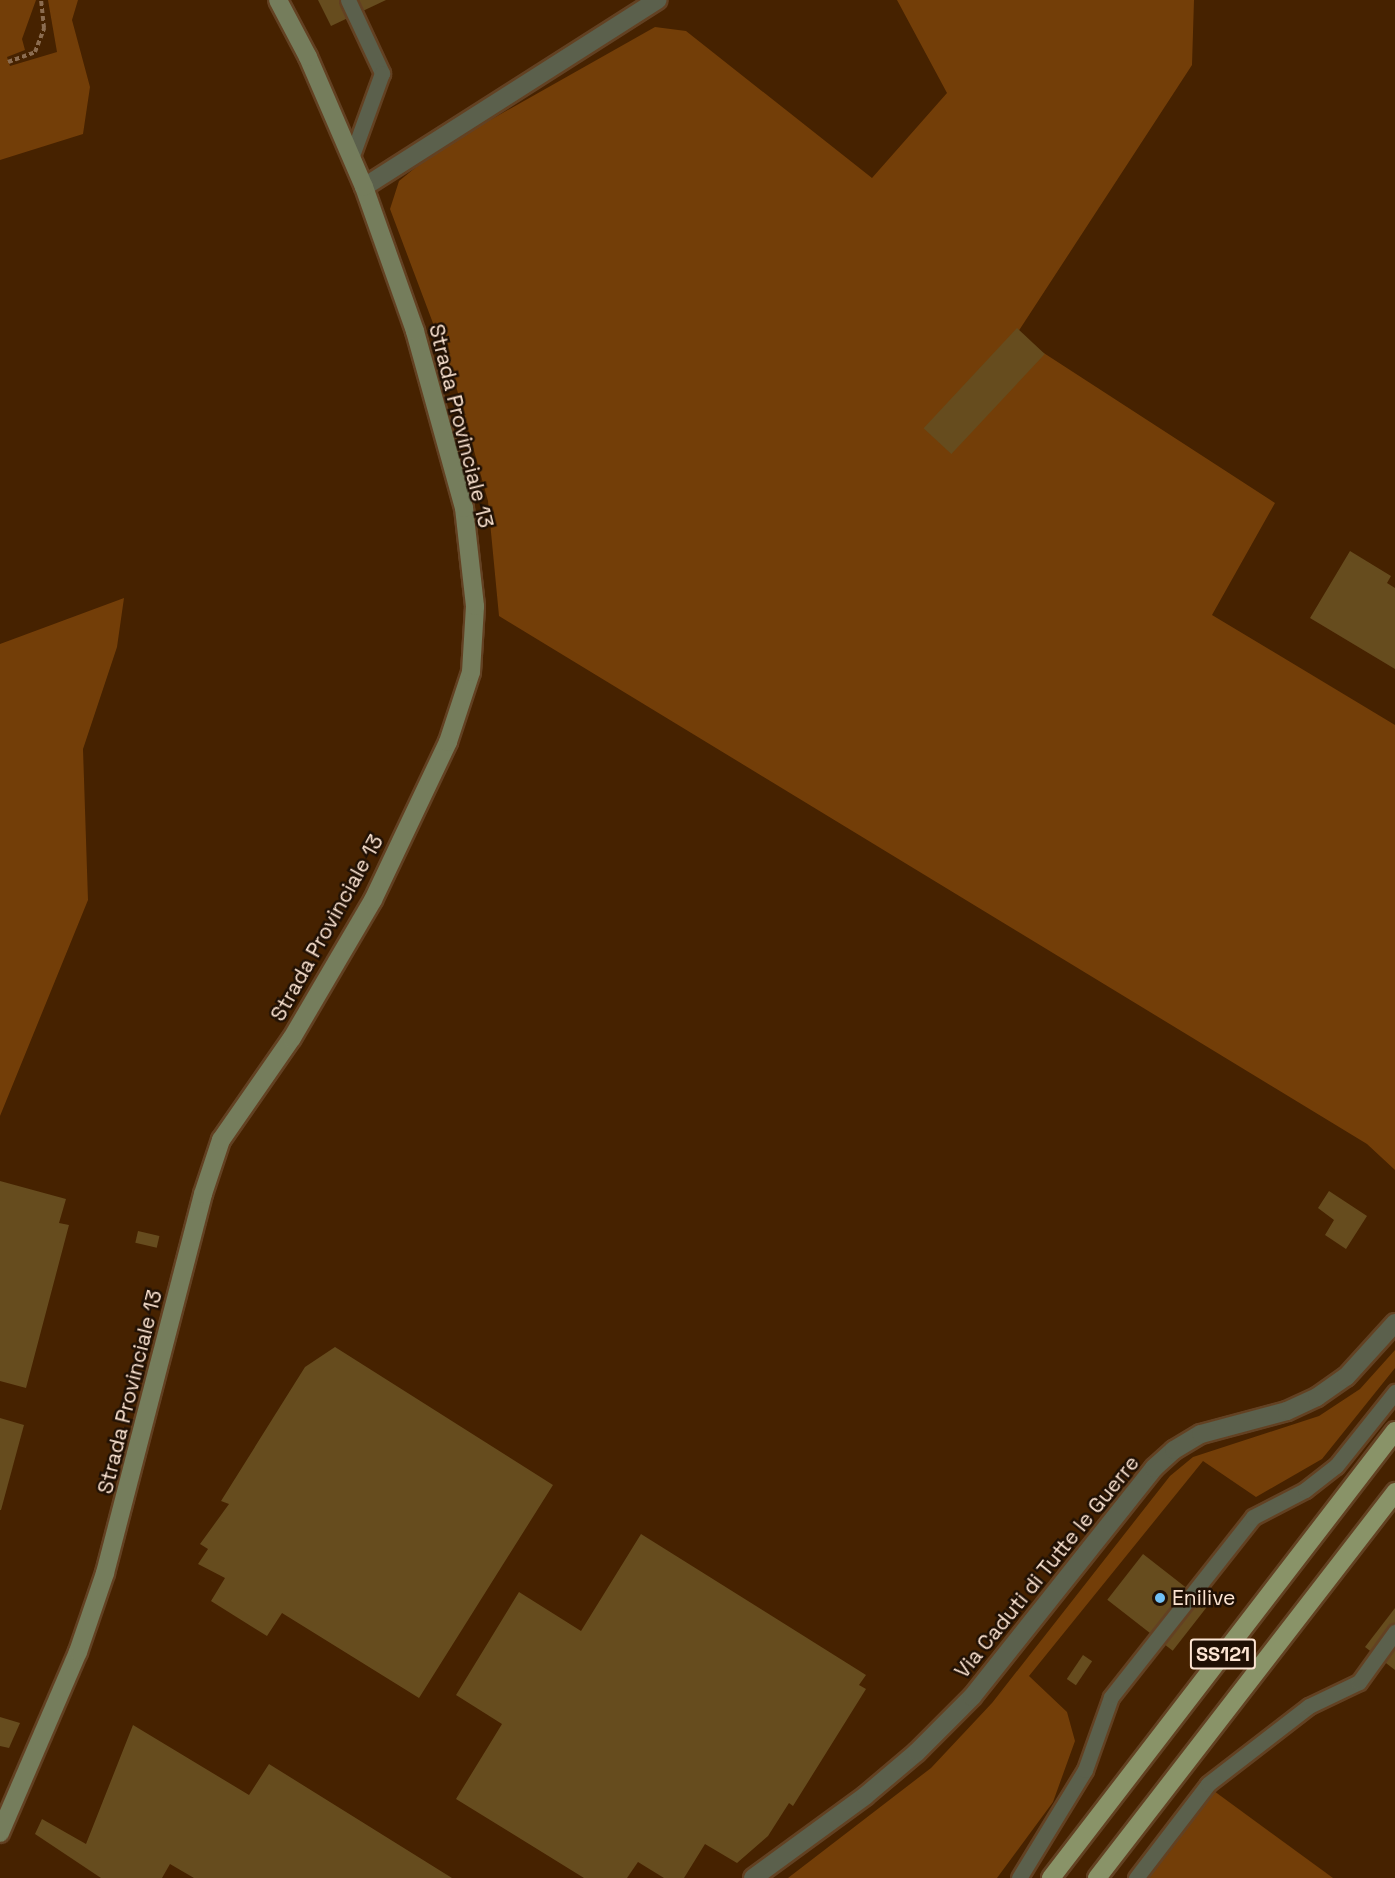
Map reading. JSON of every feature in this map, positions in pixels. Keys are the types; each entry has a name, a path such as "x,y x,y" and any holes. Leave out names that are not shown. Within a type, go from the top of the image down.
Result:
{"main road":[{"name":"Strada Provinciale 13","path":"0,1833 78,1652 105,1573 203,1194 221,1140 292,1038 373,900 448,742 471,672 475,606 464,508 415,331 364,187 308,57 278,0"},
{"name":"SS121","path":"1051,1878 1395,1431"},
{"name":"SS121","path":"1096,1878 1395,1492"}],"street":[{"path":"364,187 658,0"},
{"name":"Via Caduti di Tutte le Guerre","path":"753,1878 865,1796 964,1705 1015,1647 1154,1468 1174,1450 1201,1434 1287,1412 1317,1397 1346,1377 1395,1323"}],"lane":[{"path":"348,0 382,73 351,158"},
{"path":"1019,1878 1085,1770 1112,1697 1254,1517 1305,1490 1336,1466 1395,1392"},
{"path":"1136,1878 1208,1784 1309,1706 1359,1682 1395,1632"}],"path":[{"path":"8,62 35,52 44,28 41,0"}],"shaded area":[{"path":"0,0 36,0 22,39 25,50 7,57 10,66 57,52 48,0 78,0 72,20 90,87 83,134 0,160"},
{"path":"897,0 1194,0 1192,65 1016,335 1275,503 1212,615 1395,725 1395,1170 1367,1144 499,616 488,501 454,379 390,209 399,181 437,150 655,27 686,31 872,178 947,93"},
{"path":"124,598 117,647 83,749 88,900 0,1116 0,644"},
{"path":"1395,1350 1395,1368 1322,1459 1256,1497 1203,1461 1029,1676 1067,1712 1075,1741 1053,1802 997,1878 788,1878 931,1768 992,1703 1170,1476 1193,1457 1319,1416 1360,1389"},
{"path":"1214,1791 1333,1878 1148,1878"}],"building":[{"path":"318,0 386,0 331,26"},
{"path":"1017,328 1045,354 951,454 924,428"},
{"path":"1350,551 1391,576 1387,583 1395,588 1395,669 1310,618"},
{"path":"0,1181 66,1199 59,1223 69,1225 26,1388 0,1381"},
{"path":"1329,1191 1367,1216 1346,1249 1325,1235 1334,1220 1318,1208"},
{"path":"138,1231 159,1236 157,1248 135,1243"},
{"path":"335,1347 553,1485 419,1698 282,1613 267,1636 211,1601 225,1578 198,1564 208,1549 200,1544 229,1504 221,1501 305,1367"},
{"path":"0,1418 24,1425 1,1510 0,1510"},
{"path":"641,1534 866,1675 859,1685 866,1689 793,1806 789,1803 768,1836 737,1863 705,1844 684,1878 664,1878 638,1862 627,1878 584,1878 456,1799 502,1724 456,1695 519,1592 581,1631"},
{"path":"1143,1554 1208,1605 1173,1651 1107,1600"},
{"path":"1395,1608 1395,1670 1365,1647"},
{"path":"1083,1655 1092,1661 1076,1685 1067,1679"},
{"path":"0,1717 20,1723 9,1748 0,1746"},
{"path":"133,1725 249,1795 269,1764 452,1878 194,1878 170,1864 162,1878 101,1878 35,1834 42,1819 86,1844"}],"place":[{"name":"Enilive","path":"1160,1598"}]}
